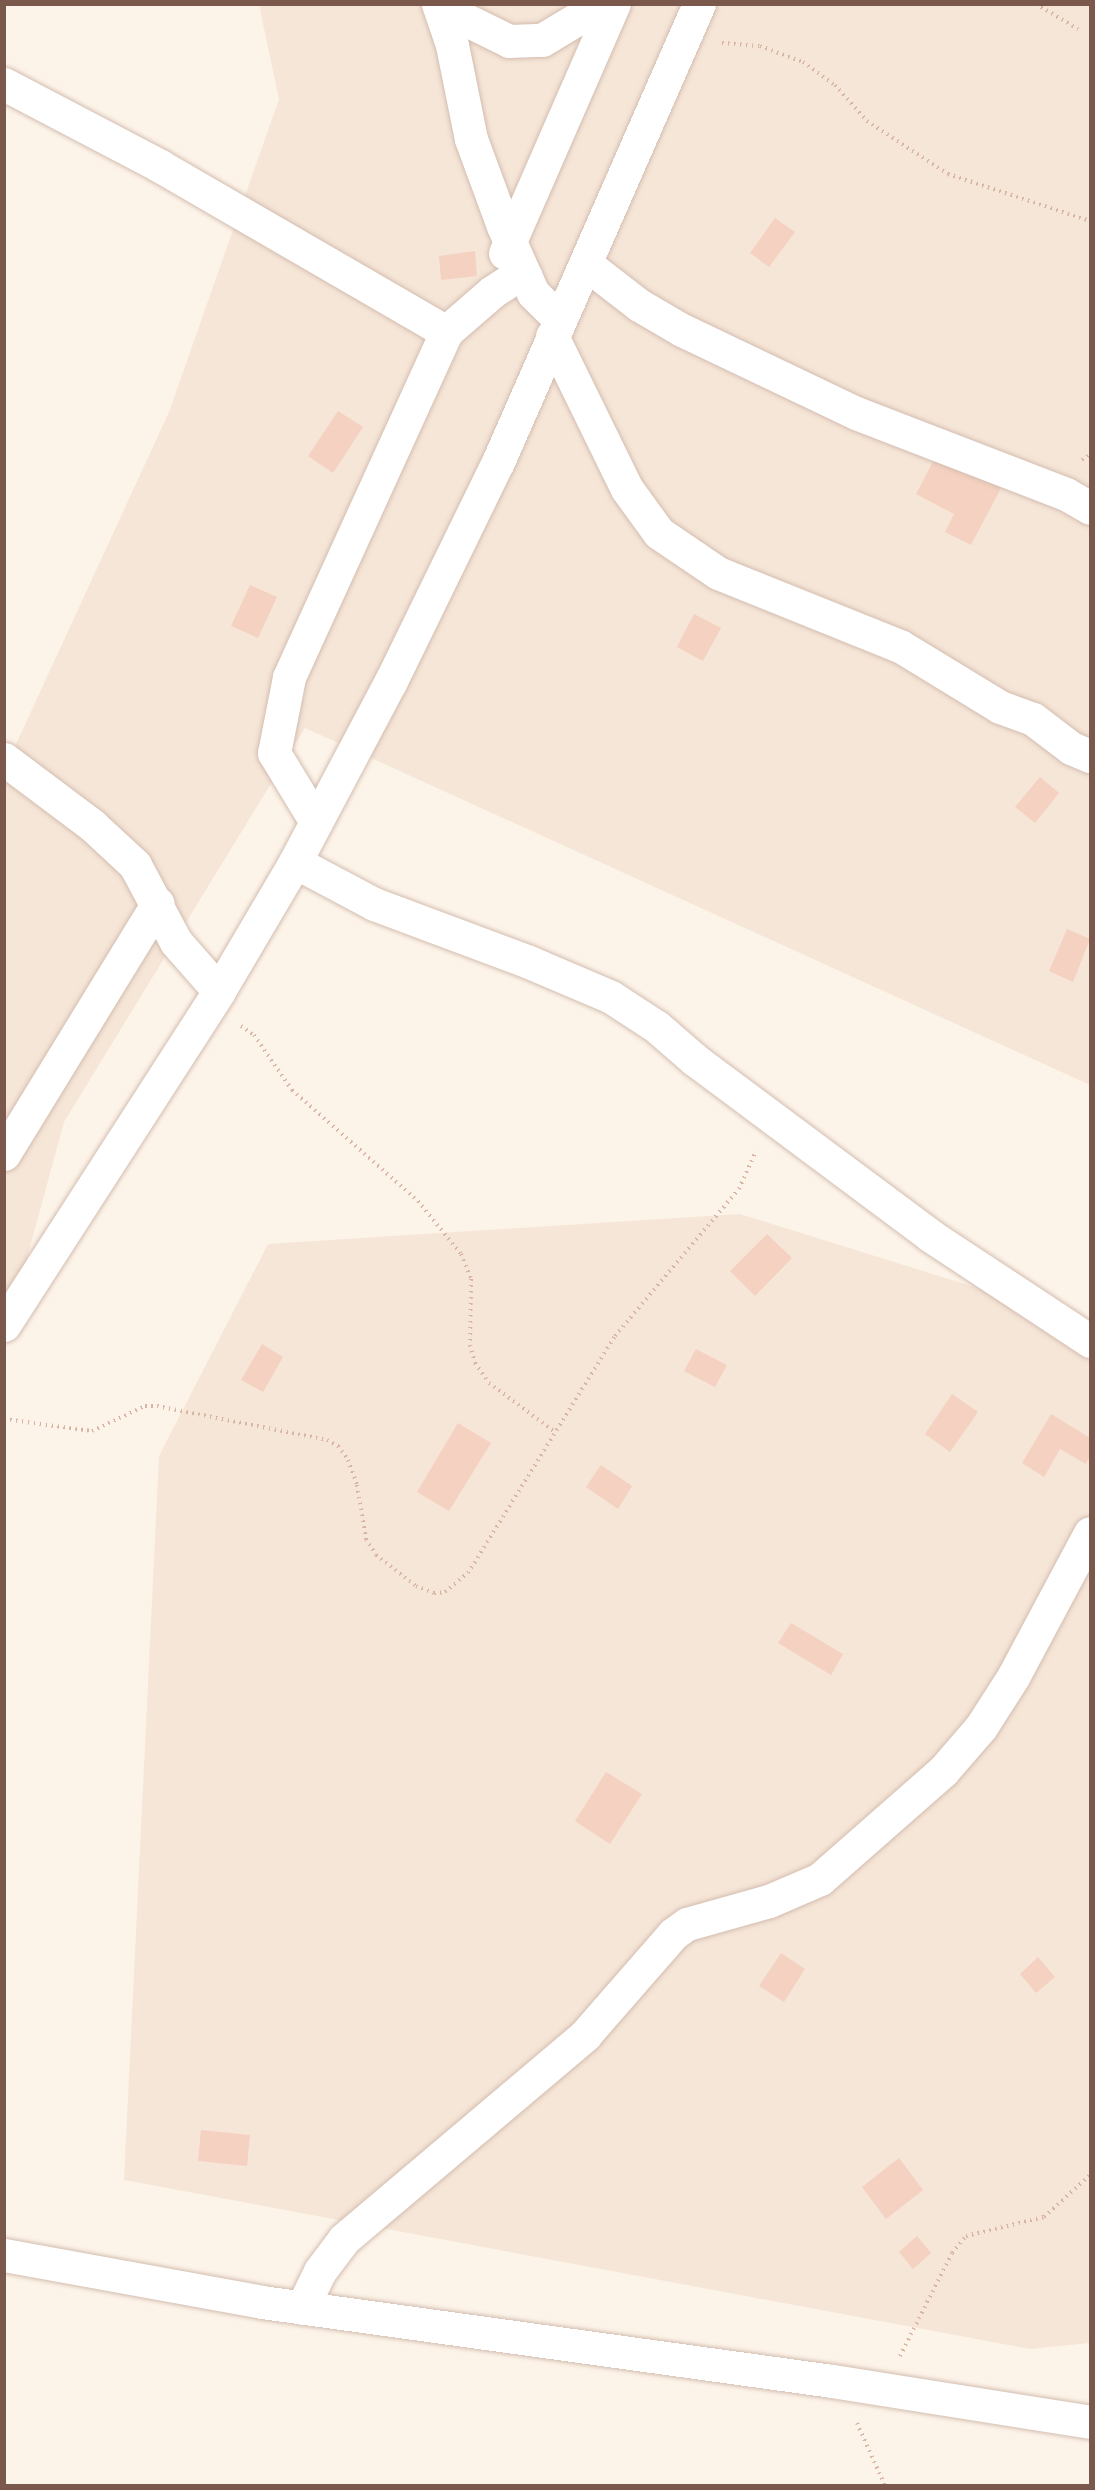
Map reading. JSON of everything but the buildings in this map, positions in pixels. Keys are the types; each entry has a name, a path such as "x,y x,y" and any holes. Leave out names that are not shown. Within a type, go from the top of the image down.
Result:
{"street":[{"path":"439,6 509,41 542,40 602,4"},
{"path":"483,298 510,242 614,4"},
{"path":"4,1325 214,999 295,862 498,462 699,4"},
{"path":"439,6 452,45 471,139 510,242 532,292 556,328 627,489 659,533 717,573 900,646 999,707 1033,718 1089,751"},
{"path":"4,84 160,166 446,332"},
{"path":"586,264 639,305 682,330 856,413 1066,494 1090,508"},
{"path":"316,822 274,753 289,677 446,332 483,298 512,279 526,276"},
{"path":"4,759 67,804 135,865 158,903 176,942 214,999"},
{"path":"295,862 374,904 529,962 611,997 657,1027 694,1060 771,1114 931,1236 1090,1341"},
{"path":"4,1154 158,903"},
{"path":"302,2308 320,2271 344,2240 585,2035 673,1935 687,1924 769,1901 820,1879 944,1771 981,1727 1013,1677 1090,1533"},
{"path":"4,2255 302,2308 832,2381 1090,2422"}],"path":[{"path":"1036,4 1078,29"},
{"path":"684,40 781,51 835,85 867,122 931,165 1090,221"},
{"path":"214,999 254,1035 292,1090 418,1201 467,1262 471,1279 470,1345 475,1363 489,1383 555,1432"},
{"path":"4,1419 92,1431 146,1406 157,1406 327,1440 338,1446 348,1460 357,1485 366,1539 376,1555 416,1586 434,1593 455,1587 468,1573 615,1336 739,1189 771,1114"},
{"path":"883,2389 960,2242 973,2233 1044,2217 1090,2175"},
{"path":"832,2381 863,2432 885,2486"}],"shaded area":[{"path":"259,5 1090,5 1090,1085 305,728 64,1122 5,1339 5,768 169,412 279,99"},
{"path":"740,1214 1090,1323 1090,2343 1030,2349 124,2180 159,1456 268,1244"}]}
